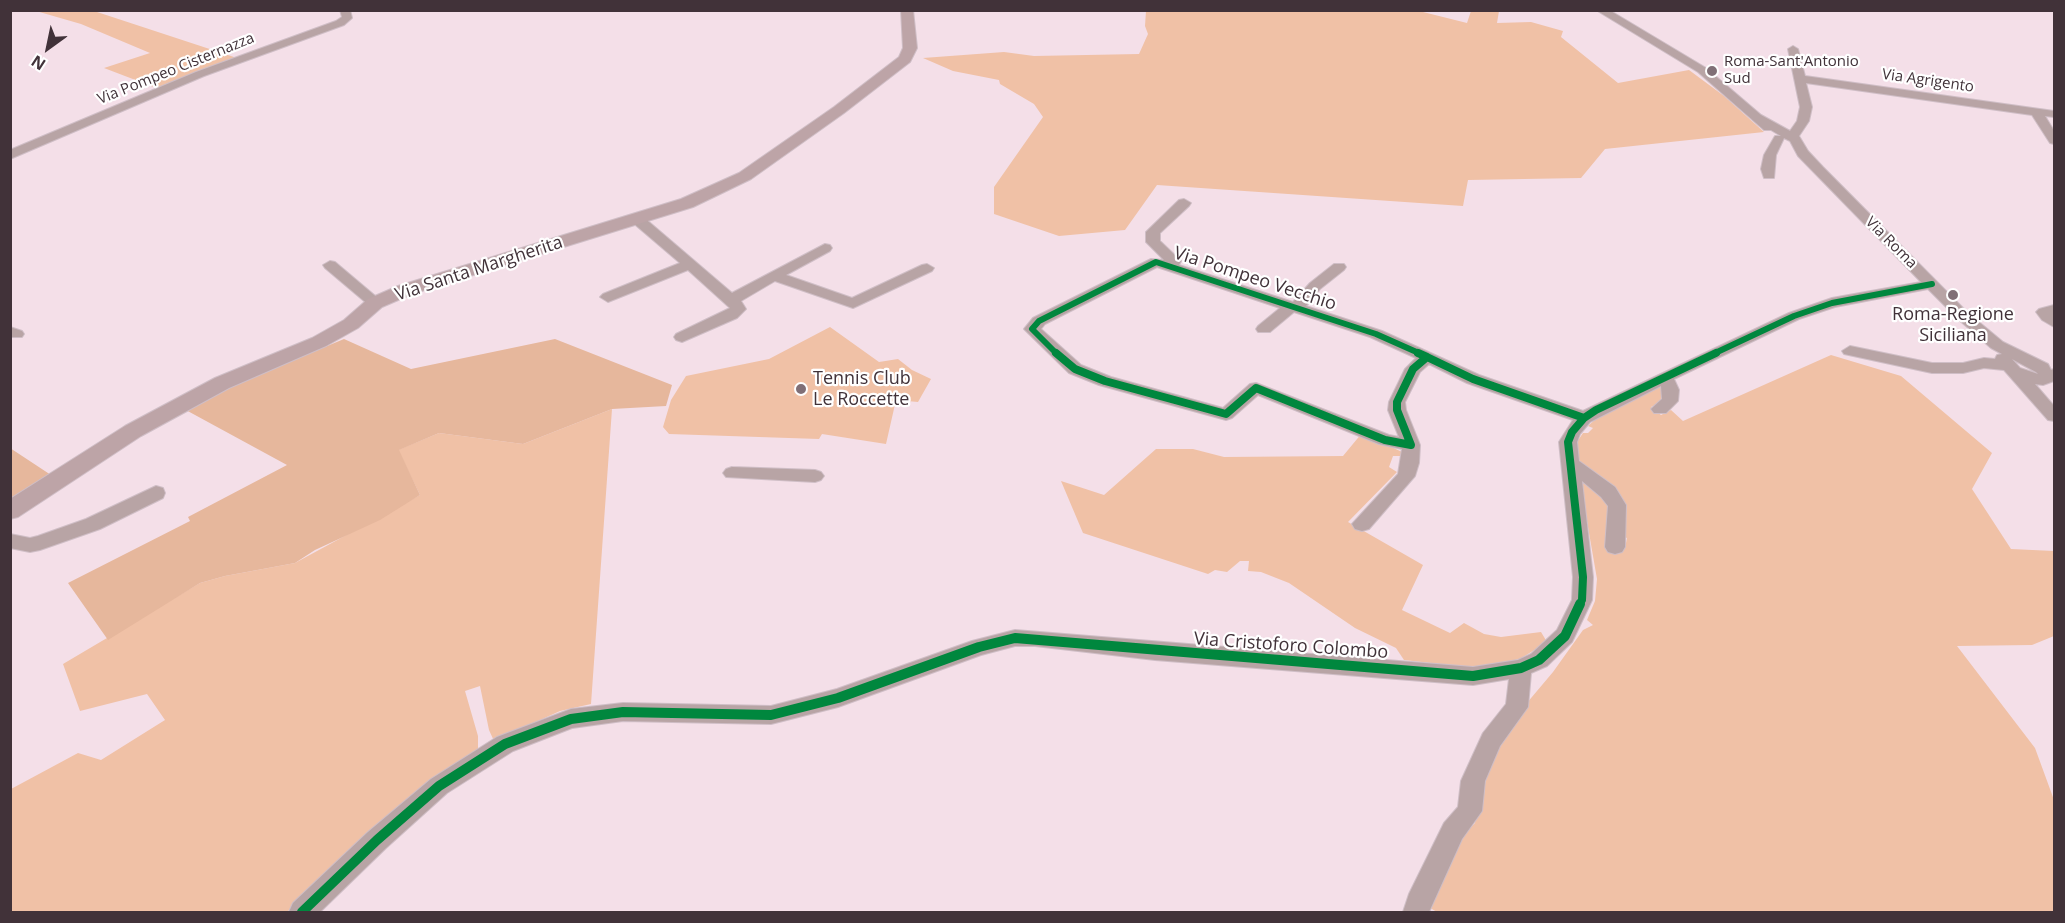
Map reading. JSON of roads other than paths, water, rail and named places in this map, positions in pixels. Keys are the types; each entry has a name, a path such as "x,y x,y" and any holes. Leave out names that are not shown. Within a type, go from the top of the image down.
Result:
{"main road":[{"name":"Via Santa Margherita","path":"10,511 133,431 222,383 319,342 351,324 375,303 405,290 704,197 745,176 900,64 910,48 907,10"}],"street":[{"name":"Via Pompeo Cisternazza","path":"10,155 200,74 340,23 347,18 345,10"},
{"name":"Via Roma","path":"1601,10 1702,70 1760,118 1818,170 1932,284 1977,334 2019,366"},
{"path":"1770,175 1767,169 1770,155 1788,142 1803,122 1806,107 1793,49"},
{"name":"Via Agrigento","path":"1798,78 2055,114"},
{"path":"2036,111 2055,140"},
{"path":"1168,266 1174,261 1153,242 1153,232 1184,203"},
{"path":"637,219 736,304 736,313 682,337"},
{"path":"731,300 825,248"},
{"name":"Via Pompeo Vecchio","path":"1411,445 1385,440 1256,388 1226,414 1097,378 1076,369 1063,360 1032,329 1039,321 1156,262 1376,334 1473,379 1587,416"},
{"path":"608,297 690,264"},
{"path":"330,265 375,303"},
{"path":"1264,329 1294,307 1339,267"},
{"path":"774,276 853,303 927,268"},
{"path":"1615,547 1617,504 1608,492 1571,464 1568,459 1568,442 1572,432 1587,416 1665,377 1815,308 1863,296 1932,284"},
{"path":"2055,310 2044,312 2055,322"},
{"path":"1850,351 1932,368 1963,368 1984,363 2019,366 2031,379 2051,385"},
{"path":"1362,524 1406,476 1410,463 1411,445 1397,410 1397,402 1413,369 1427,357"},
{"path":"2019,366 2055,416"},
{"path":"1660,409 1670,401 1671,390 1665,377"},
{"path":"1416,912 1418,903 1453,831 1470,811 1473,781 1491,740 1517,708 1521,668 1539,660 1565,636 1582,600 1583,577 1571,464"},
{"path":"732,473 815,476"},
{"path":"10,541 30,545 40,543 93,524 156,493"},
{"name":"Via Cristoforo Colombo","path":"302,912 377,840 439,786 505,744 571,718 623,712 771,715 838,698 979,647 1015,638 1473,676 1521,668"}],"place":[{"name":"Roma-Sant'Antonio Sud","path":"1712,71"},
{"name":"Roma-Regione Siciliana","path":"1953,295"},
{"name":"Tennis Club Le Roccette","path":"801,389"}]}
